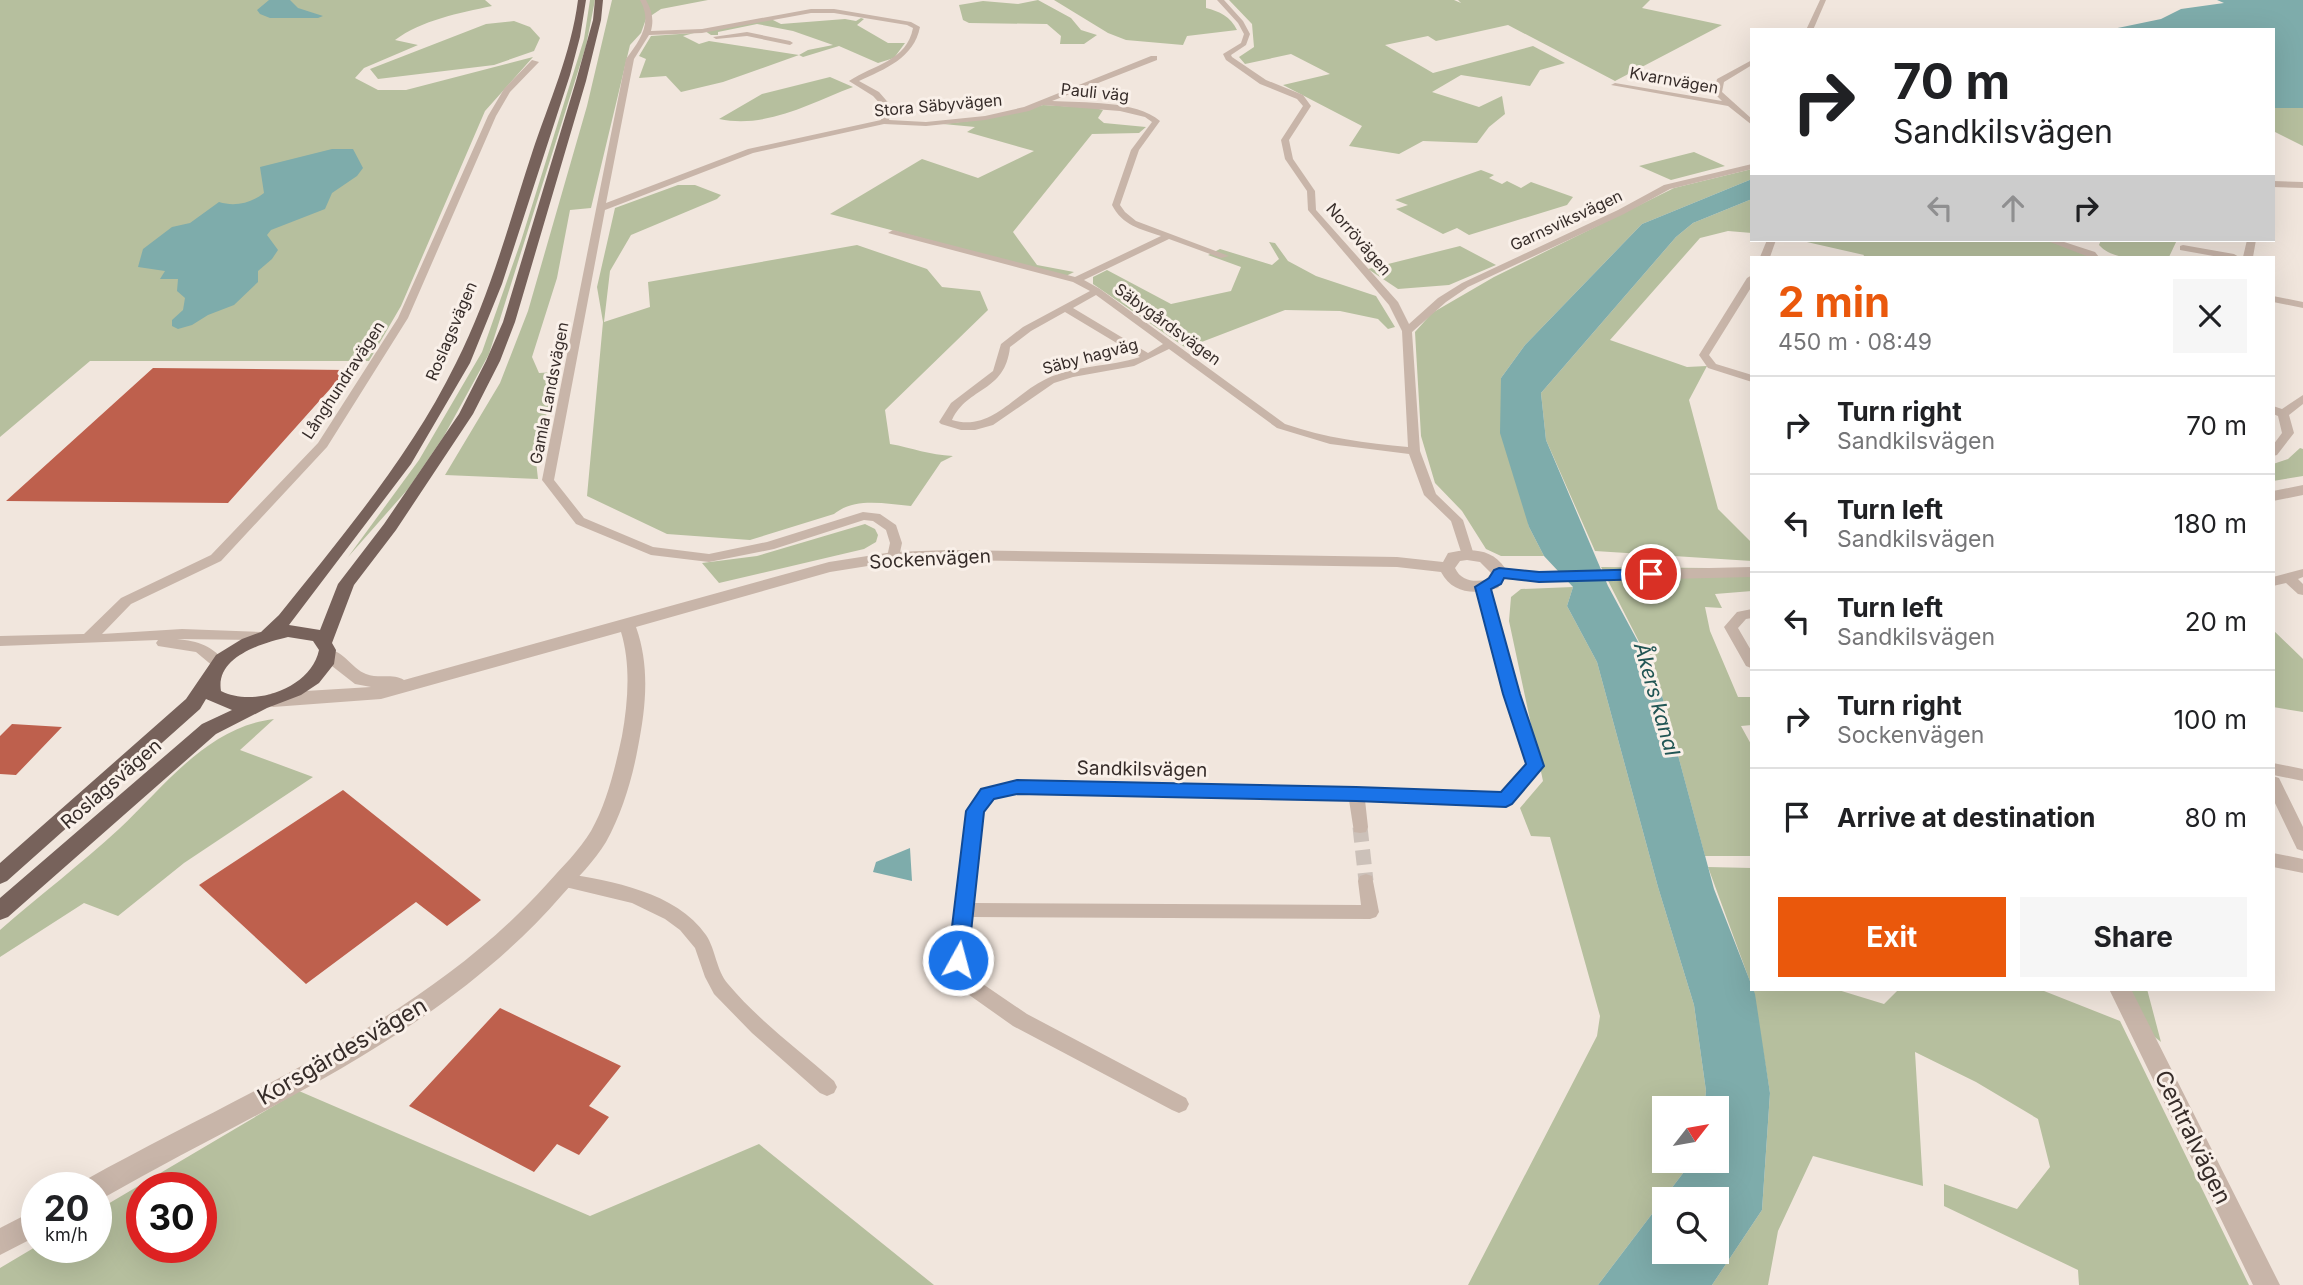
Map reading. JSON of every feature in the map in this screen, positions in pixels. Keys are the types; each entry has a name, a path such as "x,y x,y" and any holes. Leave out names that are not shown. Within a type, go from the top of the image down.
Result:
{"main road":[{"name":"Roslagsvägen","path":"0,874 193,704 215,672 238,649 266,636 285,619 404,461 438,409 465,360 493,286 574,42 582,0"},
{"path":"327,648 346,584 390,527 466,414 493,361 509,322 577,94 597,20 599,0"},
{"path":"266,636 299,631 319,636 327,648"},
{"name":"Roslagsvägen","path":"0,911 209,729 311,681 320,672 327,648"},
{"path":"215,672 212,694 225,703 267,702"}],"street":[{"path":"643,0 649,8 649,33 702,31 789,14 826,11 917,27 917,36 905,52 853,81 889,109 884,122"},
{"name":"Norrövägen","path":"1220,0 1241,22 1247,34 1244,44 1227,54 1229,58 1263,82 1300,97 1307,106 1285,140 1289,159 1311,191 1312,210 1317,218 1394,304 1407,331 1414,451 1430,495 1457,520 1468,555"},
{"path":"1810,28 1823,0"},
{"path":"702,31 711,37 747,34 790,43"},
{"name":"Gamla Landsvägen","path":"649,33 630,59 548,480 580,522 651,551 709,558 769,546 863,516 876,517 892,528 896,543 894,557"},
{"name":"Stora Säbyvägen","path":"602,208 751,151 884,122 926,124 985,118 1026,109 1154,58"},
{"name":"Långhundravägen","path":"88,639 126,601 216,558 323,446 403,318 492,116 507,91 535,62"},
{"path":"1750,63 1720,81 1718,93 1750,121"},
{"name":"Kvarnvägen","path":"1615,85 1728,104"},
{"name":"Pauli väg","path":"1041,102 1132,111 1151,116 1156,121 1135,150 1116,205 1121,214 1133,223 1224,256"},
{"name":"Garnsviksvägen","path":"1407,331 1442,300 1465,285 1621,212 1667,187 1750,166"},
{"path":"2275,184 2303,185"},
{"name":"Säbygårdsvägen","path":"893,233 1076,280 1097,292 1280,426 1304,436 1333,443 1414,451"},
{"path":"1076,280 1166,237"},
{"path":"2057,242 2093,252"},
{"path":"2183,248 2228,256"},
{"path":"1750,281 1704,355 1712,366 1750,378"},
{"name":"Säby hagväg","path":"1097,292 1027,329 1005,346 1002,365 997,373 950,408 945,422 959,429 984,424 1011,410 1037,387 1052,380 1140,360 1169,345"},
{"path":"2275,299 2303,305"},
{"path":"1065,308 1148,356"},
{"path":"2275,450 2288,433 2278,411 2303,398"},
{"path":"2275,496 2303,490"},
{"name":"Sockenvägen","path":"267,702 381,693 829,567 894,557 1023,555 1397,562 1447,568"},
{"path":"1468,555 1486,559 1499,573 1496,581 1483,587 1458,583 1447,568 1454,558 1468,555"},
{"path":"1499,573 1539,577 1750,572"},
{"path":"2275,581 2303,573"},
{"path":"2288,577 2303,591"},
{"name":"Sandkilsvägen","path":"1179,1104 1020,1020 971,986 958,960 975,811 988,794 1017,787 1506,800 1535,766 1483,587"},
{"path":"1750,613 1742,615 1731,627 1750,661"},
{"name":"Korsgärdesvägen","path":"112,1179 385,1031 508,942 598,838 625,768 635,719 636,691 634,640 626,622"},
{"path":"0,641 182,634 266,636"},
{"path":"88,639 194,645 211,653 215,672"},
{"name":"Sockenvägen","path":"327,648 360,680 389,684 429,680"},
{"path":"2275,769 2303,775"},
{"path":"2275,786 2303,844"},
{"path":"1356,794 1360,827"},
{"path":"2275,860 2303,866"},
{"path":"563,880 638,898 670,913 698,938 708,956 717,985 746,1015 827,1087"},
{"path":"964,910 1370,912 1366,881"},
{"name":"Centralvägen","path":"2121,991 2267,1285"},
{"path":"0,1242 21,1231"}],"green space":[{"path":"0,0 485,0 492,6 441,18 406,33 395,40 418,45 364,68 355,78 378,90 406,90 533,57 485,111 401,306 369,361 90,361 0,437"},
{"path":"590,0 595,0 586,46 489,354 444,436 408,489 348,557 419,460 482,352 521,241 584,39"},
{"path":"612,0 708,0 661,9 646,19 641,33 630,45 591,208 570,210 557,278 532,357 539,373 556,372 536,461 538,479 445,475 500,383 528,311 587,106"},
{"path":"1038,0 1071,18 1081,30 1097,35 1084,44 1060,44 1061,36 1047,24 969,23 963,20 959,5 983,1 1018,4"},
{"path":"1054,0 1206,0 1206,8 1224,15 1237,30 1187,36 1183,45 1126,40 1108,33"},
{"path":"1229,0 1454,0 1461,3 1458,0 1650,0 1642,8 1722,25 1615,81 1508,25 1436,41 1428,36 1385,45 1433,73 1533,46 1565,63 1540,70 1530,86 1461,75 1432,92 1479,107 1502,96 1505,114 1489,127 1477,143 1423,141 1399,154 1349,146 1362,126 1283,85 1330,74 1291,54 1245,64 1239,57 1254,47 1252,24"},
{"path":"861,18 864,19 857,25 888,43 905,43 894,58 878,63 839,46 803,57 799,55 808,50 833,45 793,31 757,24 718,32 718,35 705,31 771,19 781,24 845,19 856,21"},
{"path":"514,21 530,27 540,38 534,51 494,65 378,79 370,69 486,24"},
{"path":"694,33 683,36 699,44 709,41 799,55 723,82 681,92 666,76 639,78 646,59 639,56 651,36"},
{"path":"830,77 853,87 788,113 754,120 719,119 762,94"},
{"path":"1043,105 1095,108 1103,110 1098,118 1104,123 1146,127 1139,133 1092,134 1013,232 1037,265 1074,272 1066,276 830,214 922,159 978,178 1034,151 967,132 975,127 943,124 986,119"},
{"path":"2275,108 2303,108 2303,146 2275,132"},
{"path":"1694,152 1725,166 1671,180 1639,166"},
{"path":"1750,169 1750,180 1642,224 1525,345 1501,378 1529,527 1544,556 1501,556 1486,549 1462,511 1435,483 1421,436 1415,332 1432,313 1494,277 1674,188"},
{"path":"1481,170 1494,175 1489,178 1502,184 1507,181 1521,188 1531,182 1573,197 1567,205 1469,235 1457,228 1443,234 1396,209 1408,205 1395,200"},
{"path":"678,185 695,185 721,195 631,235 610,271 604,322 650,307 648,282 857,245 927,269 942,287 980,291 988,310 885,410 890,444 953,456 941,462 911,506 871,503 851,505 834,514 750,540 667,534 587,496 603,322 597,287 615,208"},
{"path":"1750,200 1750,233 1728,231 1700,238 1610,340 1687,367 1707,366 1689,400 1718,509 1750,541 1750,561 1595,551 1546,440 1541,393 1676,237 1693,223"},
{"path":"1269,242 1275,243 1288,261 1316,276 1376,296 1395,327 1388,329 1378,319 1340,311 1285,310 1186,348 1093,284 1093,277 1107,270 1171,304 1231,291 1241,267 1208,255 1220,249 1272,265 1279,259"},
{"path":"1807,242 2053,242 2081,249 2092,256 1864,256"},
{"path":"2100,242 2176,242 2169,256 2119,256 2099,245"},
{"path":"1460,246 1496,265 1449,285 1398,289 1368,269"},
{"path":"2300,448 2303,449 2303,476 2275,481 2275,463 2288,459"},
{"path":"865,524 875,529 878,535 876,542 864,549 719,583 702,563 757,556"},
{"path":"1601,567 1708,568 1750,573 1750,591 1715,594 1722,608 1705,607 1710,631 1738,697 1750,697 1750,725 1741,726 1750,742 1750,856 1705,856 1657,677"},
{"path":"1573,587 1567,606 1597,662 1658,887 1694,1005 1706,1091 1705,1096 1652,1096 1652,1173 1683,1173 1672,1187 1652,1187 1652,1214 1598,1285 1468,1285 1597,1036 1600,1016 1550,837 1531,836 1520,808 1543,781 1509,621 1511,597 1521,589"},
{"path":"2275,632 2303,659 2303,712 2275,707"},
{"path":"274,719 240,750 313,777 184,863 118,916 84,903 0,957 0,930 105,842 189,761 228,734 250,724"},
{"path":"1708,867 1750,868 1750,982"},
{"path":"1753,991 1842,991 1884,1004 1897,991 2044,991 2120,1021 2249,1285 2079,1285 2078,1270 1944,1206 1944,1184 2017,1209 2050,1167 2038,1119 1976,1082 1915,1052 1923,1186 1813,1156 1778,1231 1768,1285 1712,1285 1726,1264 1729,1264 1729,1260 1762,1210 1770,1093"},
{"path":"2131,991 2148,991 2161,1042 2151,1034"},
{"path":"299,1091 590,1216 759,1144 934,1285 0,1285 0,1268 21,1256 21,1263 112,1263 112,1202 126,1193 126,1263 217,1263 217,1172 162,1172"}],"water":[{"path":"269,0 290,0 298,8 323,16 270,18 257,10"},
{"path":"2217,0 2303,0 2303,108 2275,108 2275,28 2118,28 2161,19 2181,9 2224,3"},
{"path":"332,149 353,149 363,168 357,176 332,193 325,209 271,230 267,235 278,250 258,271 258,282 234,305 208,315 192,325 178,329 172,326 172,320 183,310 185,298 177,291 178,279 160,279 165,271 138,267 143,249 172,227 190,223 219,202 243,203 264,193 260,167"},
{"name":"Åkers kanal","path":"1750,180 1750,200 1693,223 1676,237 1541,393 1546,440 1608,586 1657,677 1714,889 1750,981 1750,991 1755,994 1770,1093 1762,1210 1729,1260 1729,1187 1672,1187 1683,1173 1729,1173 1729,1096 1705,1096 1694,1005 1658,887 1597,662 1567,606 1573,587 1544,556 1529,527 1500,433 1501,378 1525,345 1642,224"},
{"path":"910,848 912,881 873,872 876,862"},
{"path":"1652,1214 1652,1264 1726,1264 1712,1285 1598,1285"}],"building":[{"path":"153,368 347,370 228,503 6,501"},
{"path":"12,724 62,727 16,775 0,774 0,736"},
{"path":"343,790 481,900 447,926 416,902 306,984 199,885"},
{"path":"500,1008 621,1066 589,1106 609,1117 579,1155 557,1144 534,1172 409,1106"}],"tunnel":[{"path":"1360,827 1366,881"}],"route":[{"path":"958,960 975,811 988,794 1017,787 1506,800 1535,766 1483,587 1496,581 1499,573 1539,577 1651,574"}]}
